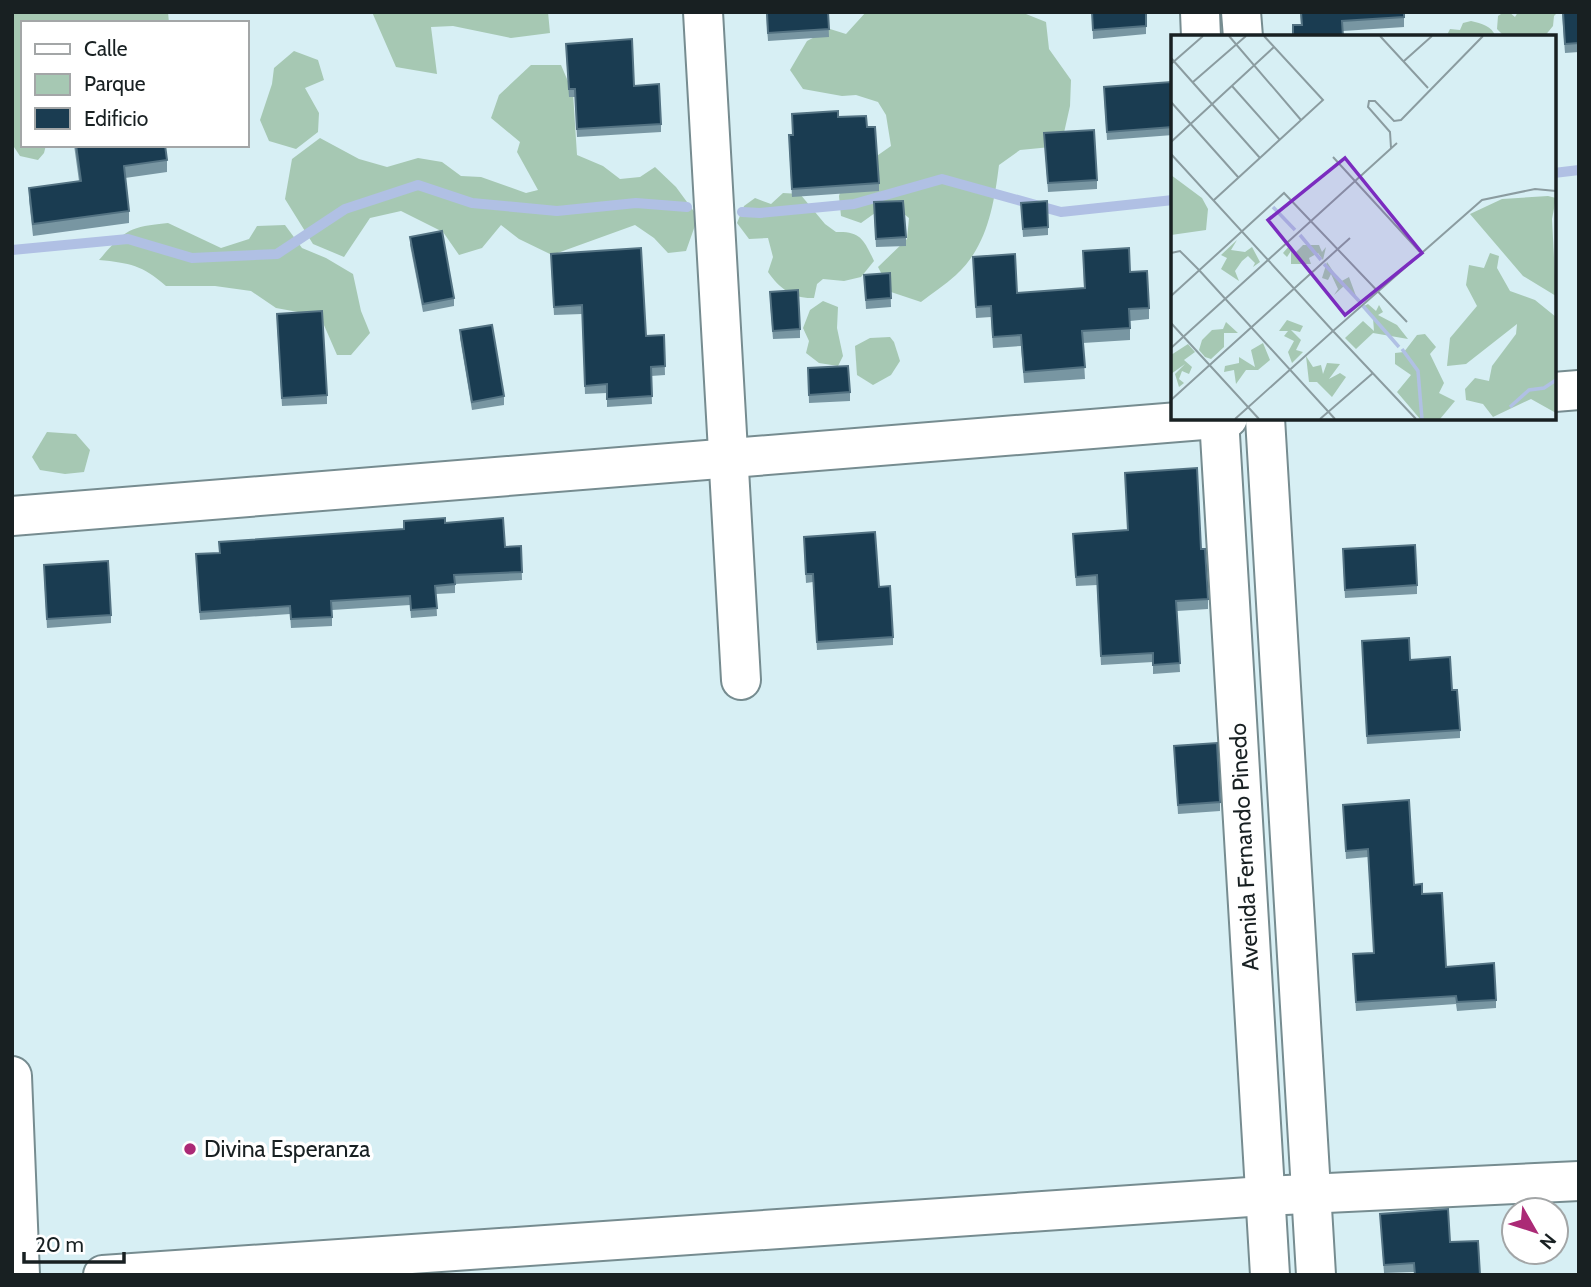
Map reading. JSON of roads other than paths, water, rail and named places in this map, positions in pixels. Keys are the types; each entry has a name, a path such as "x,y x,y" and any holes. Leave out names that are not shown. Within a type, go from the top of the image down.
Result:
{"street":[{"path":"703,12 741,680"},
{"path":"1200,12 1201,35"},
{"path":"1241,12 1243,35"},
{"path":"1556,392 1579,390"},
{"path":"12,516 1206,420"},
{"name":"Avenida Fernando Pinedo","path":"1219,420 1270,1275"},
{"name":"Avenida Fernando Pinedo","path":"1265,420 1316,1275"},
{"path":"12,1076 20,1275"},
{"path":"103,1275 1264,1196 1579,1181"}],"waterway":[{"path":"1556,173 1579,170"},
{"path":"742,212 760,213 854,204 942,179 1061,212 1171,200"},
{"path":"12,250 128,239 192,258 277,254 345,209 418,185 472,203 557,211 636,203 687,207"}],"place":[{"name":"Divina Esperanza","path":"190,1149"}]}
